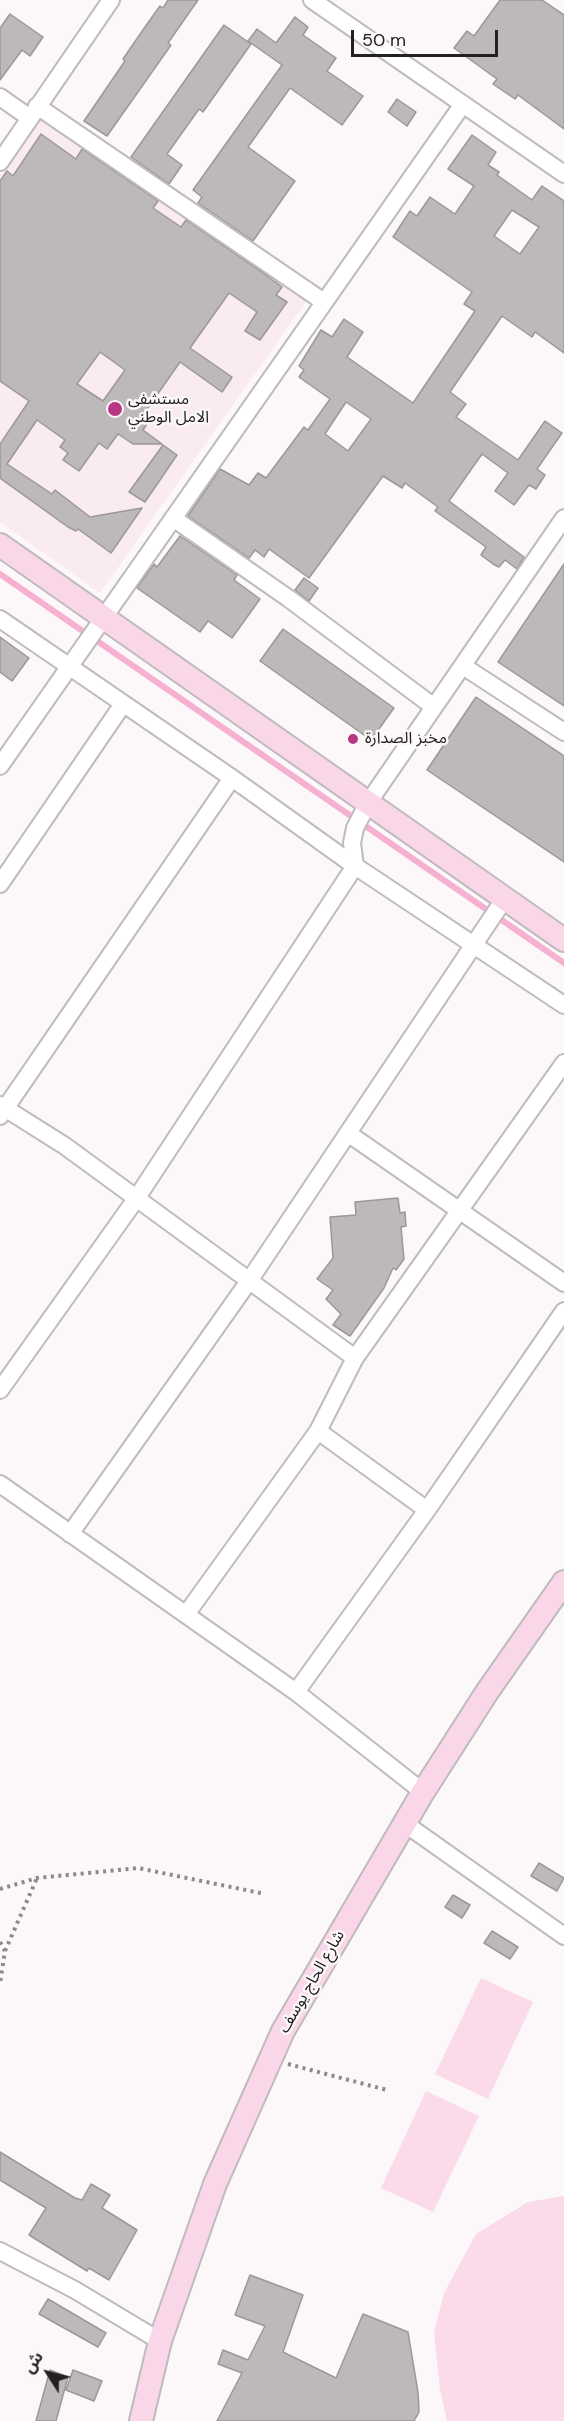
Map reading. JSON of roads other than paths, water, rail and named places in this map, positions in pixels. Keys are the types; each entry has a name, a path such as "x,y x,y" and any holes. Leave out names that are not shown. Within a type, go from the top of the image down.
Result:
{"main road":[{"path":"0,545 366,808 502,902 564,940"},
{"name":"شارع الحاج يوسف","path":"141,2421 160,2341 215,2184 283,2031 423,1792 487,1692 564,1582"}],"street":[{"path":"0,162 111,0"},
{"path":"312,0 564,174"},
{"path":"0,97 33,112 324,302"},
{"path":"0,766 463,104"},
{"path":"173,518 288,598 435,707"},
{"path":"0,1390 136,1199 355,866 352,843 355,828 366,808 564,518"},
{"path":"0,619 232,778 355,866 564,1005"},
{"path":"463,666 564,732"},
{"path":"0,884 123,704"},
{"path":"232,778 2,1110 65,1146 355,1358"},
{"path":"70,1534 249,1281 502,902"},
{"path":"187,1613 318,1431 355,1358 564,1063"},
{"path":"349,1134 564,1283"},
{"path":"296,1692 427,1510 564,1311"},
{"path":"318,1431 427,1510"},
{"path":"0,1484 187,1613 296,1692 423,1792"},
{"path":"404,1823 564,1936"},
{"path":"0,2251 75,2290 160,2341"}],"waterway":[{"path":"0,574 564,963"}],"place":[{"name":"مستشفى الامل الوطني","path":"115,409"},
{"name":"مخبز الصدارة","path":"353,739"}]}
